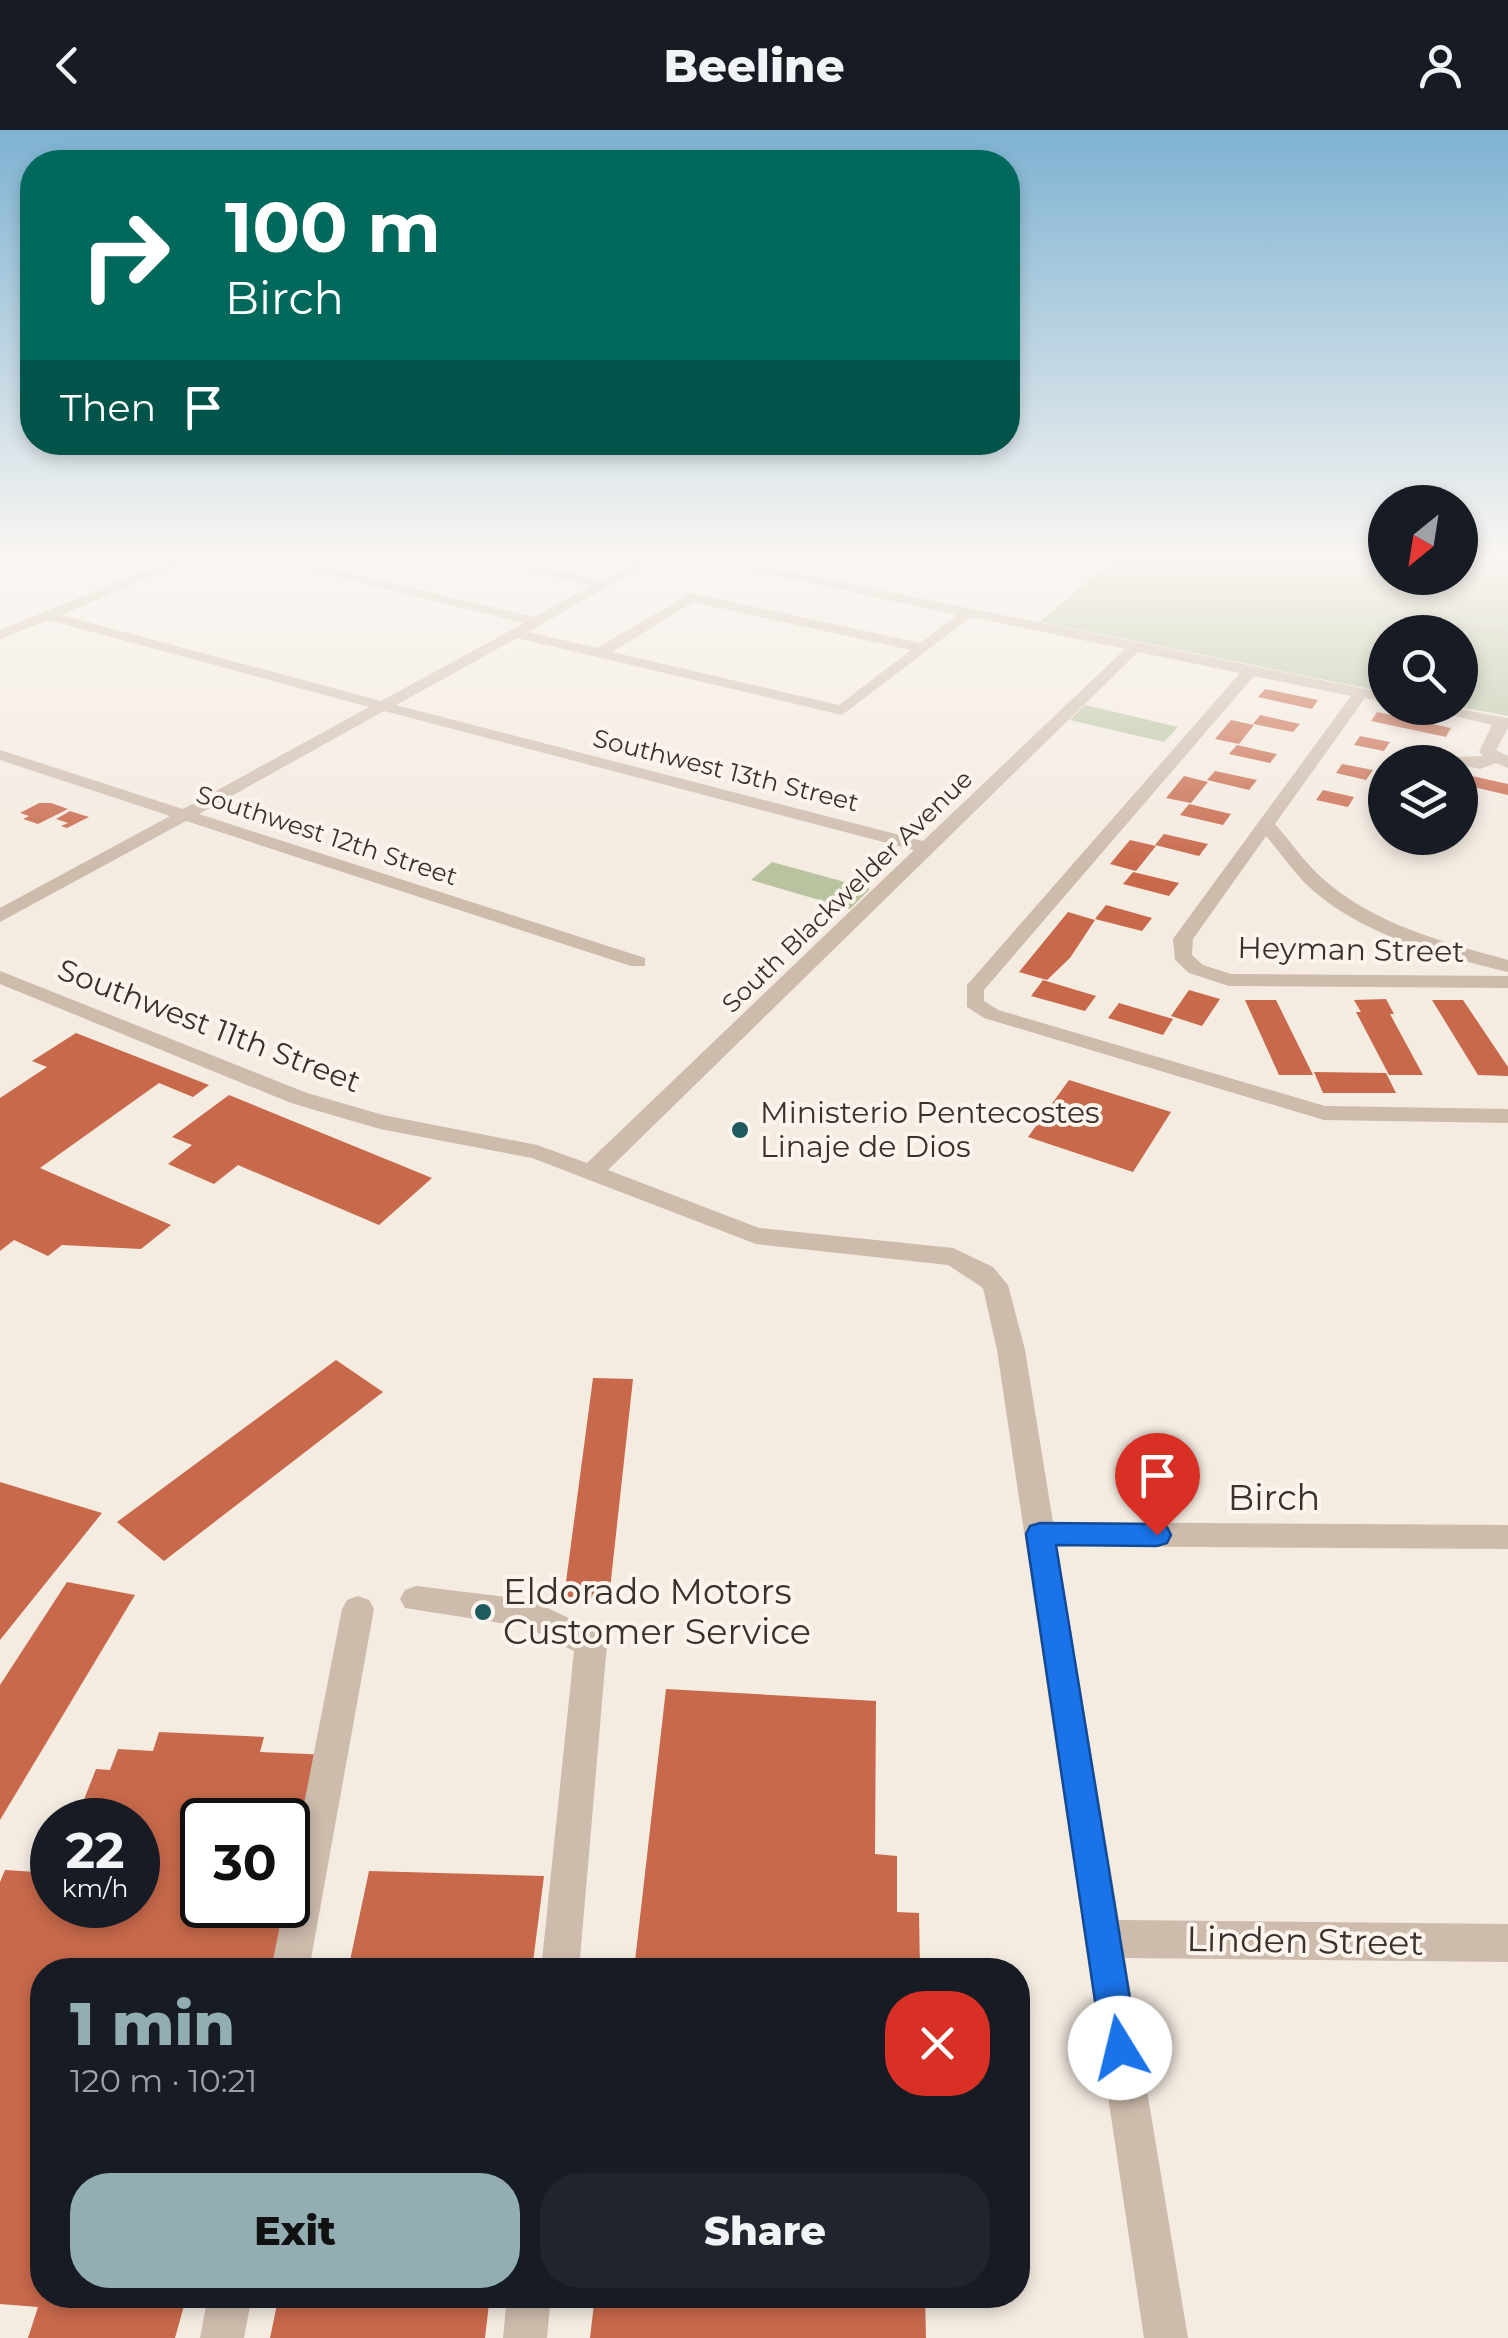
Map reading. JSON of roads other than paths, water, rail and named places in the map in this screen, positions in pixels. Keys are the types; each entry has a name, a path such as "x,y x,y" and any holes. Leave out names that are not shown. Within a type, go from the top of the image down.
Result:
{"street":[{"name":"Southwest 13th Street","path":"215,661 928,848"},
{"path":"0,916 461,661"},
{"path":"638,661 842,710 905,661"},
{"name":"South Blackwelder Avenue","path":"594,1170 1121,661"},
{"path":"1206,661 1368,694"},
{"path":"1251,670 974,990 974,1003 991,1014 1324,1113 1508,1116"},
{"path":"1361,693 1265,824 1316,882 1349,906 1434,945 1508,966"},
{"path":"1478,718 1505,723 1487,752 1500,760"},
{"name":"Southwest 12th Street","path":"0,755 638,962"},
{"name":"Heyman Street","path":"1265,824 1182,939 1182,956 1196,970 1239,981 1508,982"},
{"name":"Southwest 11th Street","path":"1,978 341,1111 537,1152 594,1170 756,1236 942,1254 976,1267 999,1293 1040,1534"},
{"path":"1040,1534 1166,2338"},
{"name":"Birch","path":"1040,1534 1508,1537"},
{"path":"416,1599 531,1614 591,1644 561,1958"},
{"path":"292,1958 358,1608"},
{"name":"Linden Street","path":"1102,1939 1508,1943"},
{"path":"222,2338 228,2308"},
{"path":"525,2338 528,2308"}],"place":[{"name":"Ministerio Pentecostes Linaje de Dios","path":"740,1130"},
{"name":"Eldorado Motors Customer Service","path":"483,1612"}]}
